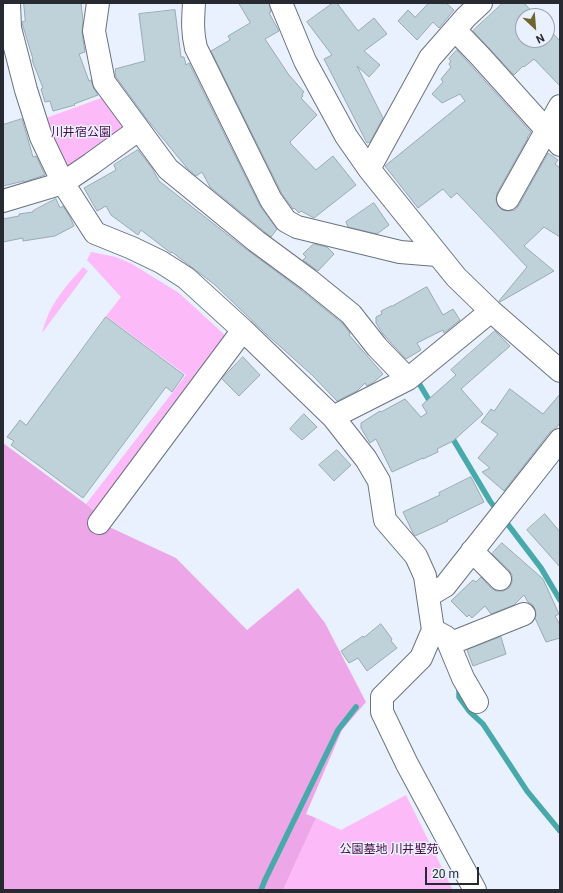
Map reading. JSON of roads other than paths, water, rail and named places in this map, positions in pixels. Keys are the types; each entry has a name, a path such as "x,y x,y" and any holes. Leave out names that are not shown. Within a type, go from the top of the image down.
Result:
{"street":[{"path":"98,3 94,31 104,82 168,169 256,241 310,280 351,314 377,348 408,379"},
{"path":"194,3 192,24 196,48 271,200 286,221 298,227 400,252 437,255"},
{"path":"282,3 305,61 346,136 369,169 456,277 491,311 560,371"},
{"path":"7,9 10,28 26,90 41,137 63,183 95,233 161,262 186,278 243,330 333,417 366,460 379,482 385,520 416,556 425,576 428,596 441,637 477,702"},
{"path":"369,169 430,58 466,13"},
{"path":"466,13 480,56 553,138"},
{"path":"508,199 553,138 560,106"},
{"path":"3,201 63,183 138,130"},
{"path":"333,417 408,379 491,311"},
{"path":"99,524 243,330"},
{"path":"428,596 446,586 560,440"},
{"path":"472,551 500,579"},
{"path":"475,890 407,764 382,712 382,697 441,637 517,622"}],"waterway":[{"path":"420,385 432,405"},
{"path":"450,434 498,512"},
{"path":"503,518 541,568 560,600"},
{"path":"459,687 459,697 470,712 483,724 527,791 560,831"},
{"path":"261,890 338,730 356,707"}],"park label":[{"name":"川井宿公園","path":"81,133"},
{"name":"公園墓地 川井聖苑","path":"389,850"}]}
